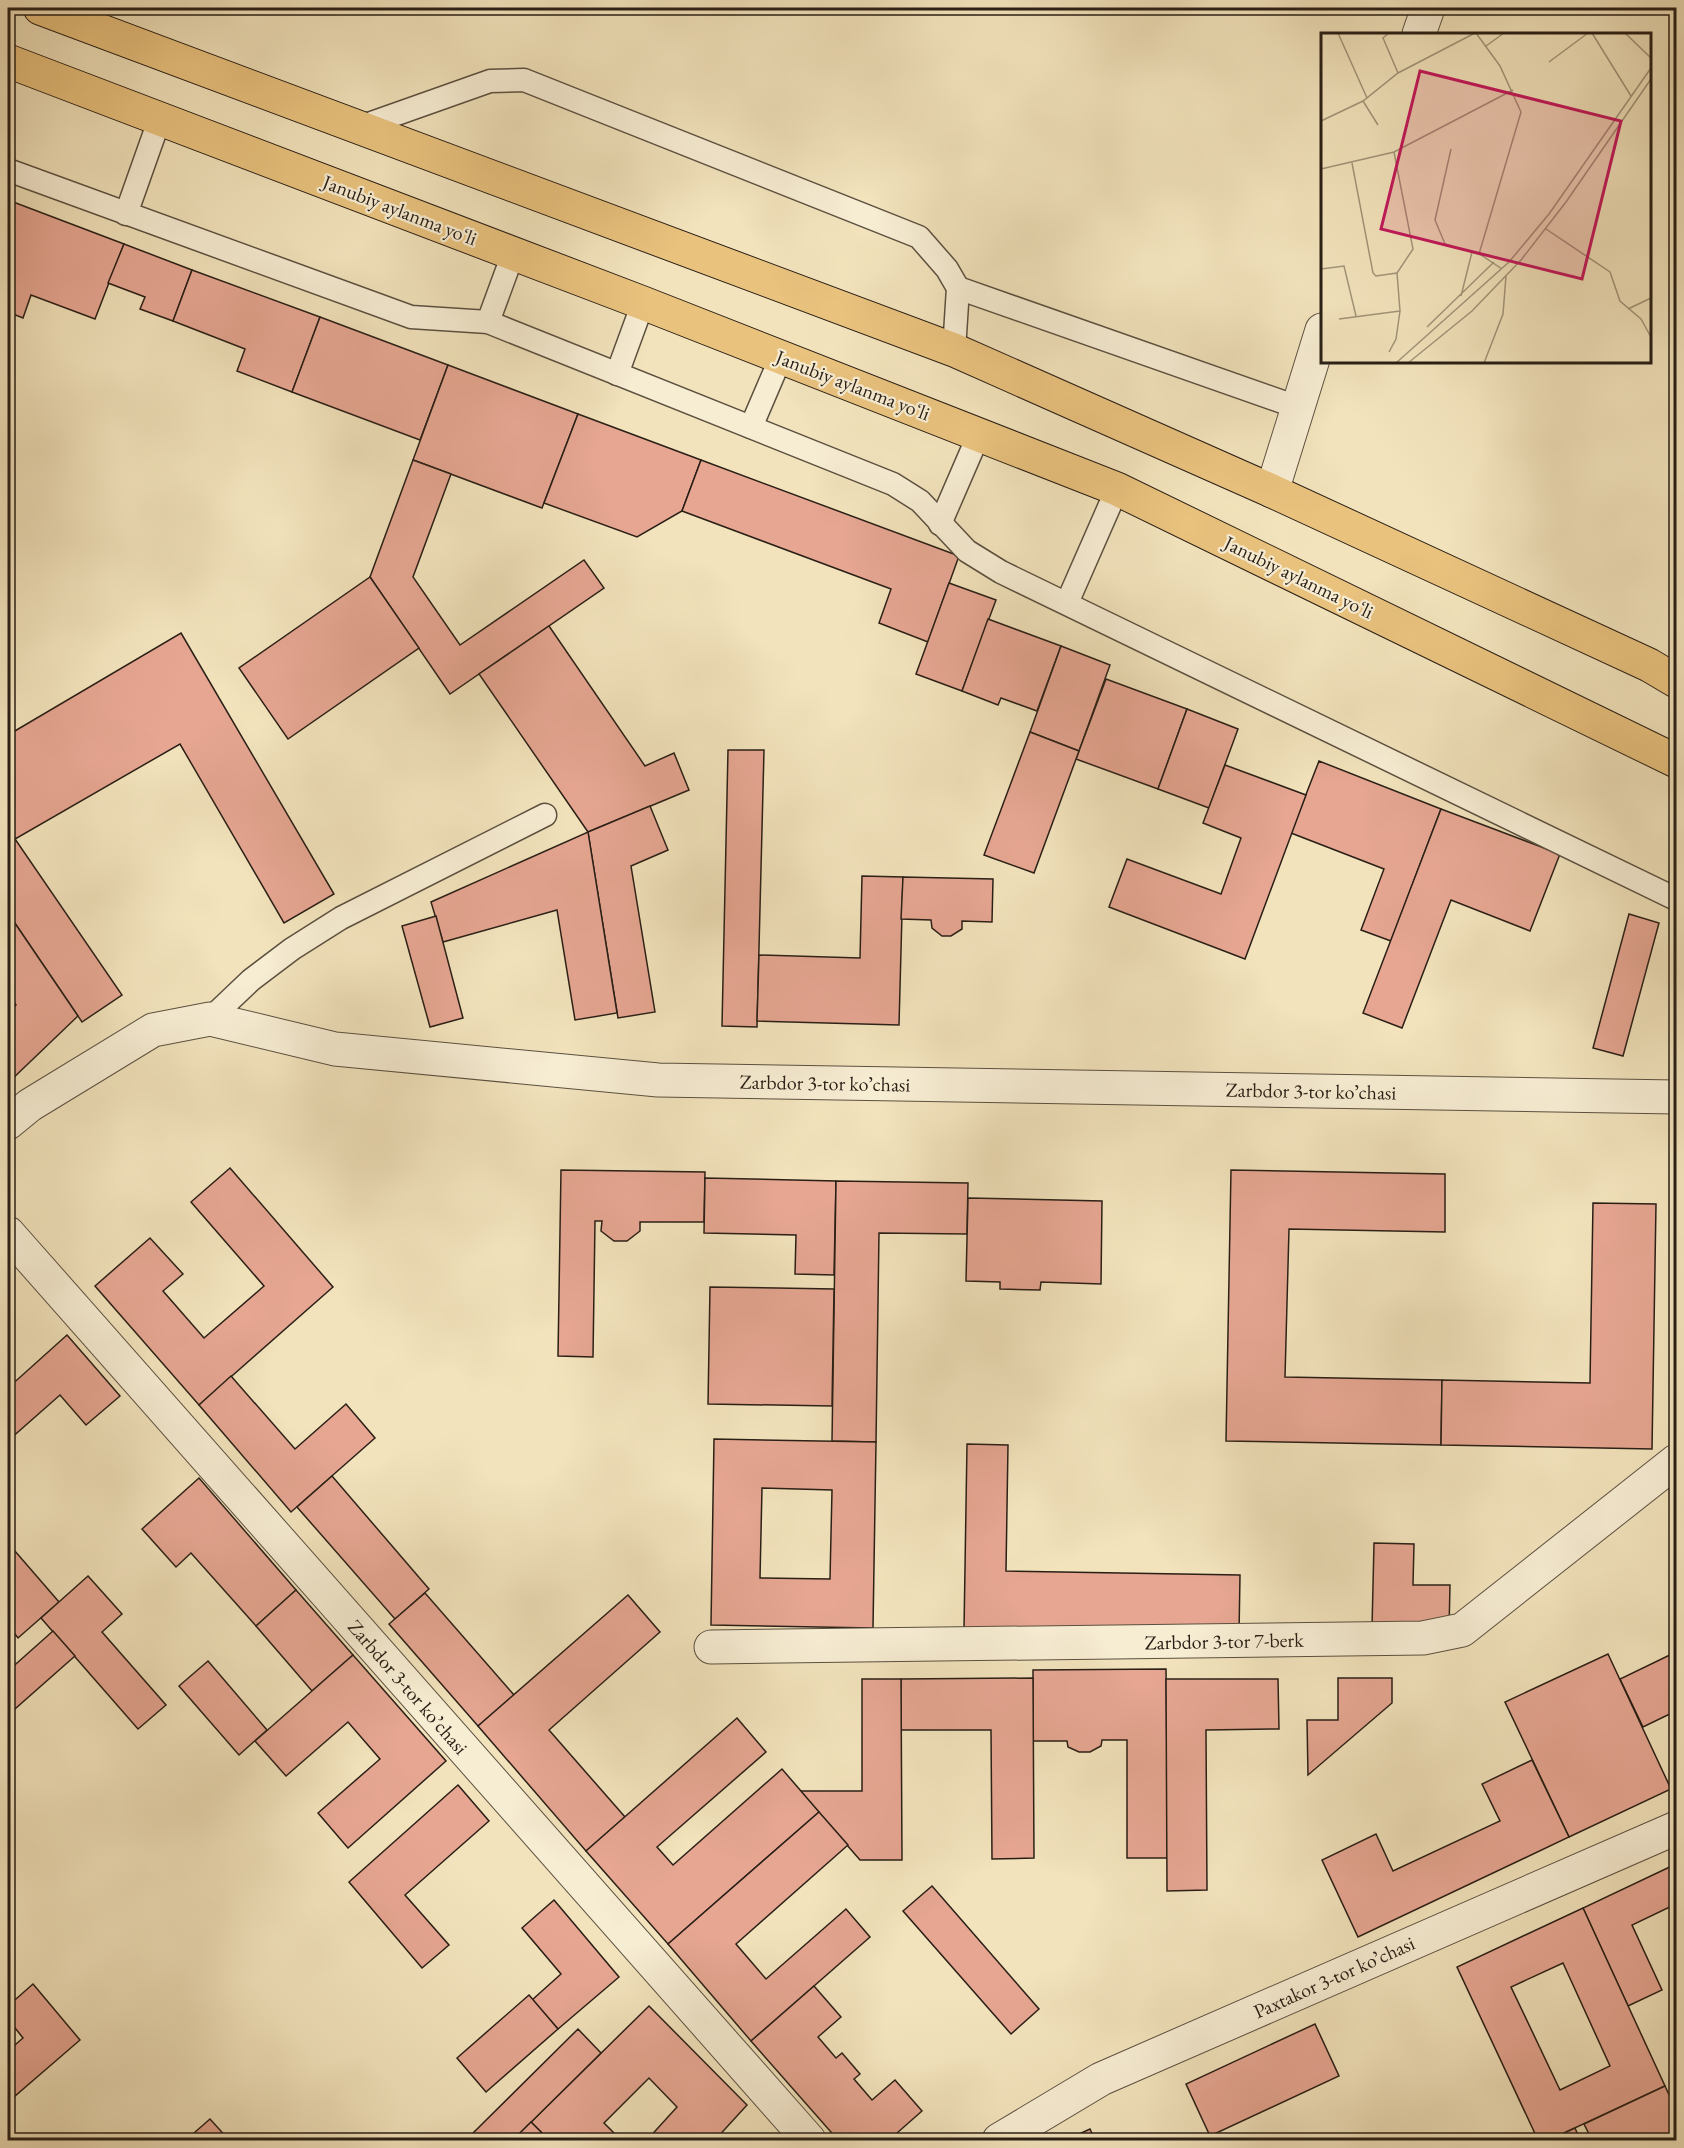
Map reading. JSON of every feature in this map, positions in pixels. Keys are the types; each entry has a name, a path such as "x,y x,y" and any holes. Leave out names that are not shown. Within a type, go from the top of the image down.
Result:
{"highway":[{"path":"40,8 954,350 1272,491 1648,665 1677,681"},
{"name":"Janubiy aylanma yoʻli","path":"8,61 644,303 1117,489 1677,761"}],"street":[{"path":"1419,33 1428,8"},
{"path":"1272,491 1321,336"},
{"name":"Zarbdor 3-tor koʼchasi","path":"8,1123 30,1105 153,1030 210,1019 335,1048 658,1080 1677,1097"},
{"name":"Zarbdor 3-tor koʼchasi","path":"8,1233 809,2140"},
{"name":"Zarbdor 3-tor 7-berk","path":"711,1647 1423,1638 1462,1630 1676,1462"},
{"name":"Paxtakor 3-tor koʼchasi","path":"999,2140 1101,2079 1677,1828"}],"lane":[{"path":"360,127 490,81 524,80 919,237 947,269 958,288 954,350"},
{"path":"126,214 160,118"},
{"path":"8,170 411,317 488,322 893,484 920,501 968,551 1001,572 1677,899"},
{"path":"488,322 513,254"},
{"path":"958,288 1297,407"},
{"path":"617,374 644,303"},
{"path":"751,427 781,357"},
{"path":"940,524 979,434"},
{"path":"1067,603 1117,489"},
{"path":"210,1019 251,980 292,949 341,918 545,815"}],"building":[{"path":"8,200 124,244 95,319 31,295 23,318 8,312"},
{"path":"124,244 192,270 173,321 140,309 145,297 108,283"},
{"path":"192,270 320,317 292,392 237,371 245,349 173,321"},
{"path":"320,317 448,365 420,440 292,392"},
{"path":"448,365 578,414 542,508 413,460"},
{"path":"578,414 701,460 682,511 637,537 544,503"},
{"path":"413,460 451,474 413,577 460,645 584,560 604,588 450,694 370,577"},
{"path":"701,460 959,556 928,642 879,623 891,589 682,511"},
{"path":"370,577 419,648 288,739 239,668"},
{"path":"949,583 996,600 962,691 916,674"},
{"path":"988,619 1061,646 1037,711 1001,698 998,705 962,691"},
{"path":"549,626 645,766 674,753 689,790 588,832 479,674"},
{"path":"181,633 334,894 284,923 180,744 15,839 122,995 82,1022 8,913 8,735"},
{"path":"1061,646 1110,665 1079,751 1030,732"},
{"path":"1106,679 1187,709 1158,789 1076,759"},
{"path":"1187,709 1238,729 1209,808 1158,789"},
{"path":"1030,732 1079,751 1034,873 984,855"},
{"path":"728,750 764,750 757,1027 722,1026"},
{"path":"1319,761 1441,809 1391,941 1361,930 1384,869 1291,833"},
{"path":"1225,765 1306,795 1245,959 1109,907 1127,859 1221,894 1241,838 1203,823"},
{"path":"650,806 668,850 631,866 655,1012 618,1018 588,832"},
{"path":"1441,809 1560,854 1530,931 1451,900 1402,1028 1363,1013"},
{"path":"588,832 617,1013 575,1020 557,910 443,942 431,902"},
{"path":"862,876 903,877 899,1025 757,1021 759,955 860,958"},
{"path":"903,877 993,879 992,922 962,921 962,929 951,936 942,936 932,928 931,920 901,919"},
{"path":"8,913 78,1016 8,1083 8,1013 16,1005 8,993"},
{"path":"1629,914 1659,923 1623,1056 1593,1048"},
{"path":"436,916 463,1018 430,1027 402,926"},
{"path":"230,1168 333,1287 199,1405 95,1286 150,1238 183,1274 163,1291 204,1338 264,1286 191,1202"},
{"path":"561,1170 705,1172 704,1222 640,1222 640,1231 627,1241 614,1241 601,1231 602,1221 595,1221 593,1357 558,1356"},
{"path":"1231,1170 1445,1174 1445,1232 1289,1229 1285,1377 1442,1380 1441,1445 1226,1441"},
{"path":"705,1178 836,1181 834,1275 795,1274 796,1235 704,1233"},
{"path":"836,1181 968,1183 967,1234 879,1233 876,1442 832,1441"},
{"path":"968,1198 1102,1201 1101,1284 1041,1282 1040,1290 1000,1289 1000,1282 966,1281"},
{"path":"1593,1203 1656,1204 1652,1449 1441,1445 1442,1380 1590,1383"},
{"path":"710,1287 834,1289 832,1406 708,1404"},
{"path":"67,1335 120,1396 86,1425 60,1395 10,1439 8,1435 8,1388"},
{"path":"231,1376 295,1449 346,1404 375,1438 291,1512 199,1405"},
{"path":"714,1439 876,1442 873,1628 711,1625","holes":["762,1488 832,1490 830,1579 760,1578"]},
{"path":"967,1444 1008,1445 1006,1571 1240,1575 1239,1635 964,1630"},
{"path":"332,1476 429,1589 395,1619 297,1507"},
{"path":"199,1478 296,1590 256,1626 191,1553 176,1567 142,1529"},
{"path":"8,1543 59,1602 18,1638 8,1625"},
{"path":"1374,1543 1414,1544 1413,1585 1450,1585 1449,1630 1372,1628"},
{"path":"88,1576 122,1614 102,1632 166,1705 138,1729 41,1618"},
{"path":"296,1590 353,1655 312,1691 256,1626"},
{"path":"425,1593 514,1695 478,1726 389,1624"},
{"path":"628,1595 660,1632 549,1730 625,1817 586,1851 478,1726"},
{"path":"53,1631 75,1656 8,1715 8,1671"},
{"path":"1676,1652 1676,1711 1643,1727 1620,1679"},
{"path":"1608,1654 1671,1789 1569,1837 1505,1702"},
{"path":"353,1655 446,1761 348,1848 318,1813 380,1759 348,1722 286,1776 255,1741"},
{"path":"208,1661 267,1730 239,1755 179,1686"},
{"path":"1166,1669 1168,1858 1127,1858 1127,1740 1102,1740 1101,1746 1090,1752 1079,1752 1068,1747 1067,1741 1033,1741 1033,1670"},
{"path":"1033,1678 1034,1858 992,1859 991,1730 901,1730 901,1679"},
{"path":"1338,1678 1392,1678 1392,1703 1308,1775 1307,1720 1338,1720"},
{"path":"862,1679 901,1679 902,1860 860,1860 800,1791 862,1791"},
{"path":"1166,1679 1278,1679 1279,1729 1206,1730 1207,1890 1167,1891"},
{"path":"737,1718 766,1752 657,1847 673,1865 782,1769 819,1812 668,1944 586,1851"},
{"path":"1532,1760 1569,1837 1358,1937 1322,1860 1376,1834 1393,1871 1500,1821 1482,1784"},
{"path":"458,1785 489,1821 405,1895 449,1945 422,1968 349,1882"},
{"path":"819,1812 848,1845 736,1944 766,1979 846,1909 870,1937 751,2041 668,1944"},
{"path":"1676,1864 1676,1904 1632,1925 1662,1990 1628,2006 1583,1908"},
{"path":"932,1886 1039,2009 1011,2034 903,1911"},
{"path":"554,1900 619,1977 558,2029 532,2000 561,1974 522,1928"},
{"path":"1583,1908 1665,2086 1549,2140 1538,2140 1457,1967","holes":["1563,1963 1610,2066 1560,2090 1511,1987"]},
{"path":"33,1984 80,2040 8,2102 8,2051 23,2038 8,2019 8,2006"},
{"path":"814,1986 841,2017 818,2037 836,2058 842,2053 860,2074 854,2079 872,2100 895,2080 922,2111 889,2140 838,2140 751,2041"},
{"path":"529,1995 558,2029 486,2092 457,2058"},
{"path":"649,2006 747,2105 715,2140 647,2140 677,2107 649,2078 604,2123 621,2140 549,2140 531,2122"},
{"path":"1315,2024 1339,2076 1210,2136 1186,2084"},
{"path":"578,2029 601,2053 513,2140 466,2140"},
{"path":"1665,2086 1676,2110 1676,2140 1665,2140 1663,2136 1653,2140 1592,2140 1584,2124"},
{"path":"210,2119 229,2140 186,2140"},
{"path":"531,2122 549,2140 513,2140"},
{"path":"1575,2128 1580,2140 1549,2140"},
{"path":"1090,2129 1095,2140 1066,2140"}]}
